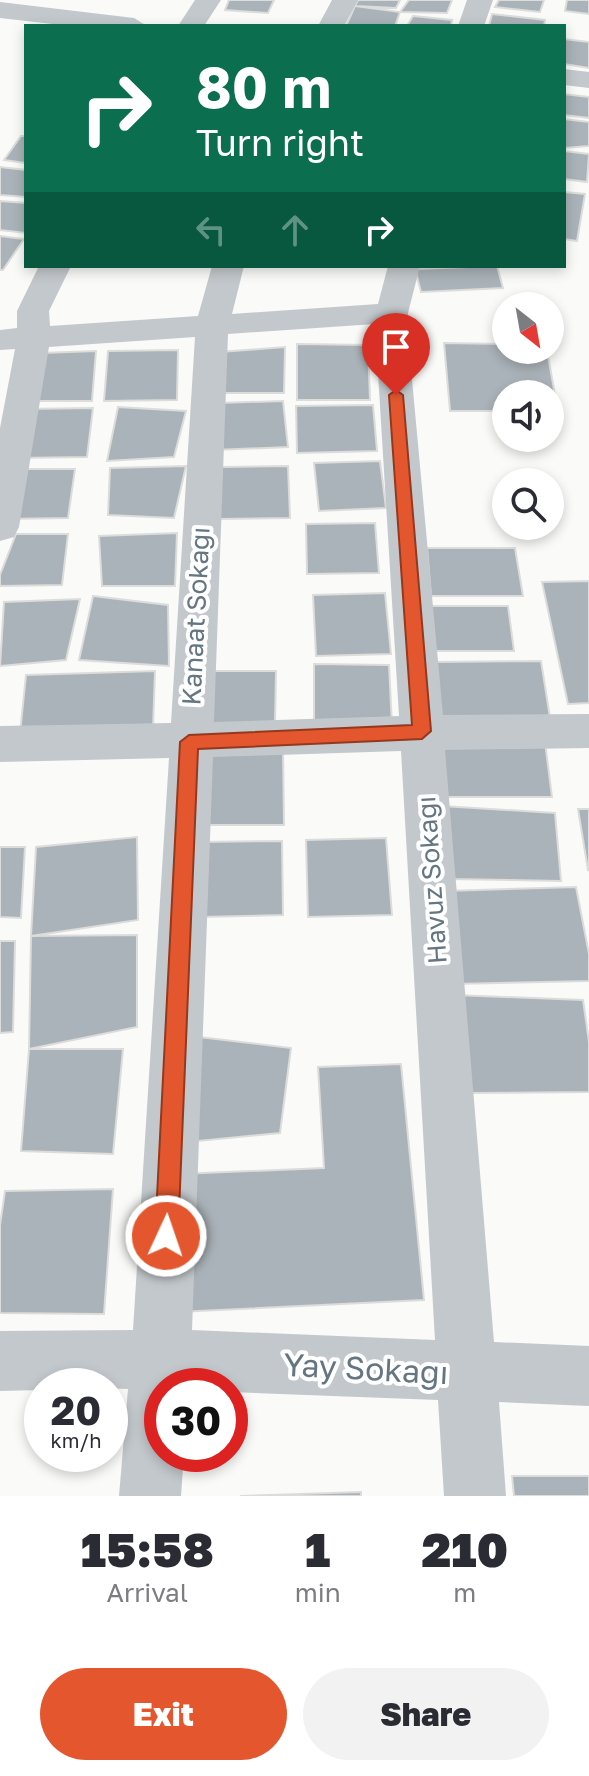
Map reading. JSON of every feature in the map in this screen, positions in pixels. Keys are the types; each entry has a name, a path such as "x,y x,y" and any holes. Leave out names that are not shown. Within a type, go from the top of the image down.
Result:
{"street":[{"path":"192,24 208,0"},
{"path":"332,24 345,0"},
{"path":"472,24 480,0"},
{"path":"0,10 117,24"},
{"path":"566,77 589,80"},
{"path":"0,527 17,340 54,268"},
{"name":"Kanaat Sokağı","path":"150,1496 161,1359 189,742 212,325 227,268"},
{"name":"Havuz Sokağı","path":"403,268 392,313 475,1496"},
{"path":"17,340 392,313"},
{"path":"0,744 189,742 422,731 589,731"},
{"name":"Yay Sokağı","path":"0,1361 161,1359 589,1376"}],"building":[{"path":"229,0 274,0 268,13 225,10"},
{"path":"358,0 400,0 396,8 355,6"},
{"path":"409,0 452,0 447,13 400,12"},
{"path":"499,0 544,0 540,12 495,7"},
{"path":"567,0 589,0 589,14 565,11"},
{"path":"355,6 400,12 396,24 347,24"},
{"path":"492,14 545,20 544,24 490,24"},
{"path":"413,16 452,20 451,24 408,24"},
{"path":"566,39 589,42 589,68 566,64"},
{"path":"566,94 589,97 589,118 566,115"},
{"path":"566,119 589,122 589,146 566,148"},
{"path":"21,136 24,136 24,163 4,160"},
{"path":"566,151 589,154 587,182 566,179"},
{"path":"0,167 24,170 24,197 0,195"},
{"path":"566,192 585,194 577,241 566,239"},
{"path":"0,201 24,203 24,233 0,230"},
{"path":"0,236 24,239 3,270 0,270"},
{"path":"498,268 503,288 421,292 415,269"},
{"path":"444,343 492,344 492,364 549,364 552,380 492,380 492,411 450,411"},
{"path":"297,344 368,345 370,400 297,400"},
{"path":"285,347 284,393 217,393 220,352"},
{"path":"178,350 177,400 104,401 108,351"},
{"path":"96,351 92,401 33,401 42,353"},
{"path":"283,401 288,447 214,450 217,403"},
{"path":"373,405 377,451 297,453 296,406"},
{"path":"118,407 186,411 174,457 107,461"},
{"path":"93,408 87,457 17,458 25,409"},
{"path":"380,461 386,508 319,511 314,463"},
{"path":"186,466 174,518 108,515 110,468"},
{"path":"288,466 290,518 217,519 220,467"},
{"path":"11,469 75,469 68,518 3,519"},
{"path":"375,523 379,573 307,574 306,524"},
{"path":"177,533 175,586 102,586 99,536"},
{"path":"16,534 68,534 62,585 0,586 0,575"},
{"path":"427,548 515,548 523,596 431,596"},
{"path":"589,581 589,703 568,704 542,582"},
{"path":"385,593 391,654 316,656 313,595"},
{"path":"93,596 168,605 169,666 79,660"},
{"path":"80,599 66,660 0,666 4,602"},
{"path":"425,606 508,606 514,651 428,651"},
{"path":"541,661 551,724 438,725 432,662"},
{"path":"314,664 389,665 392,726 314,726"},
{"path":"155,671 153,728 20,733 26,675"},
{"path":"201,671 276,671 275,724 198,724"},
{"path":"430,734 544,734 552,797 436,797"},
{"path":"196,749 283,749 284,825 192,825"},
{"path":"442,806 555,813 561,881 448,879"},
{"path":"578,809 589,809 589,870 588,870"},
{"path":"137,837 138,920 31,936 36,847"},
{"path":"386,838 392,915 308,917 306,840"},
{"path":"282,841 283,915 200,917 201,842"},
{"path":"0,847 25,847 21,918 0,917"},
{"path":"576,887 589,954 589,981 454,984 445,891"},
{"path":"137,935 137,1027 29,1049 31,936"},
{"path":"0,941 15,941 13,1032 0,1033"},
{"path":"455,995 583,1000 589,1042 589,1092 464,1093"},
{"path":"182,1035 291,1048 280,1133 188,1142"},
{"path":"29,1049 123,1049 113,1154 21,1151"},
{"path":"401,1064 424,1300 178,1312 179,1174 324,1168 318,1067"},
{"path":"113,1189 104,1314 0,1313 0,1225 5,1191"},
{"path":"512,1476 589,1476 589,1496 514,1496"},
{"path":"361,1492 361,1496 240,1496"}],"route":[{"path":"166,1236 189,742 422,731 396,395"}]}
